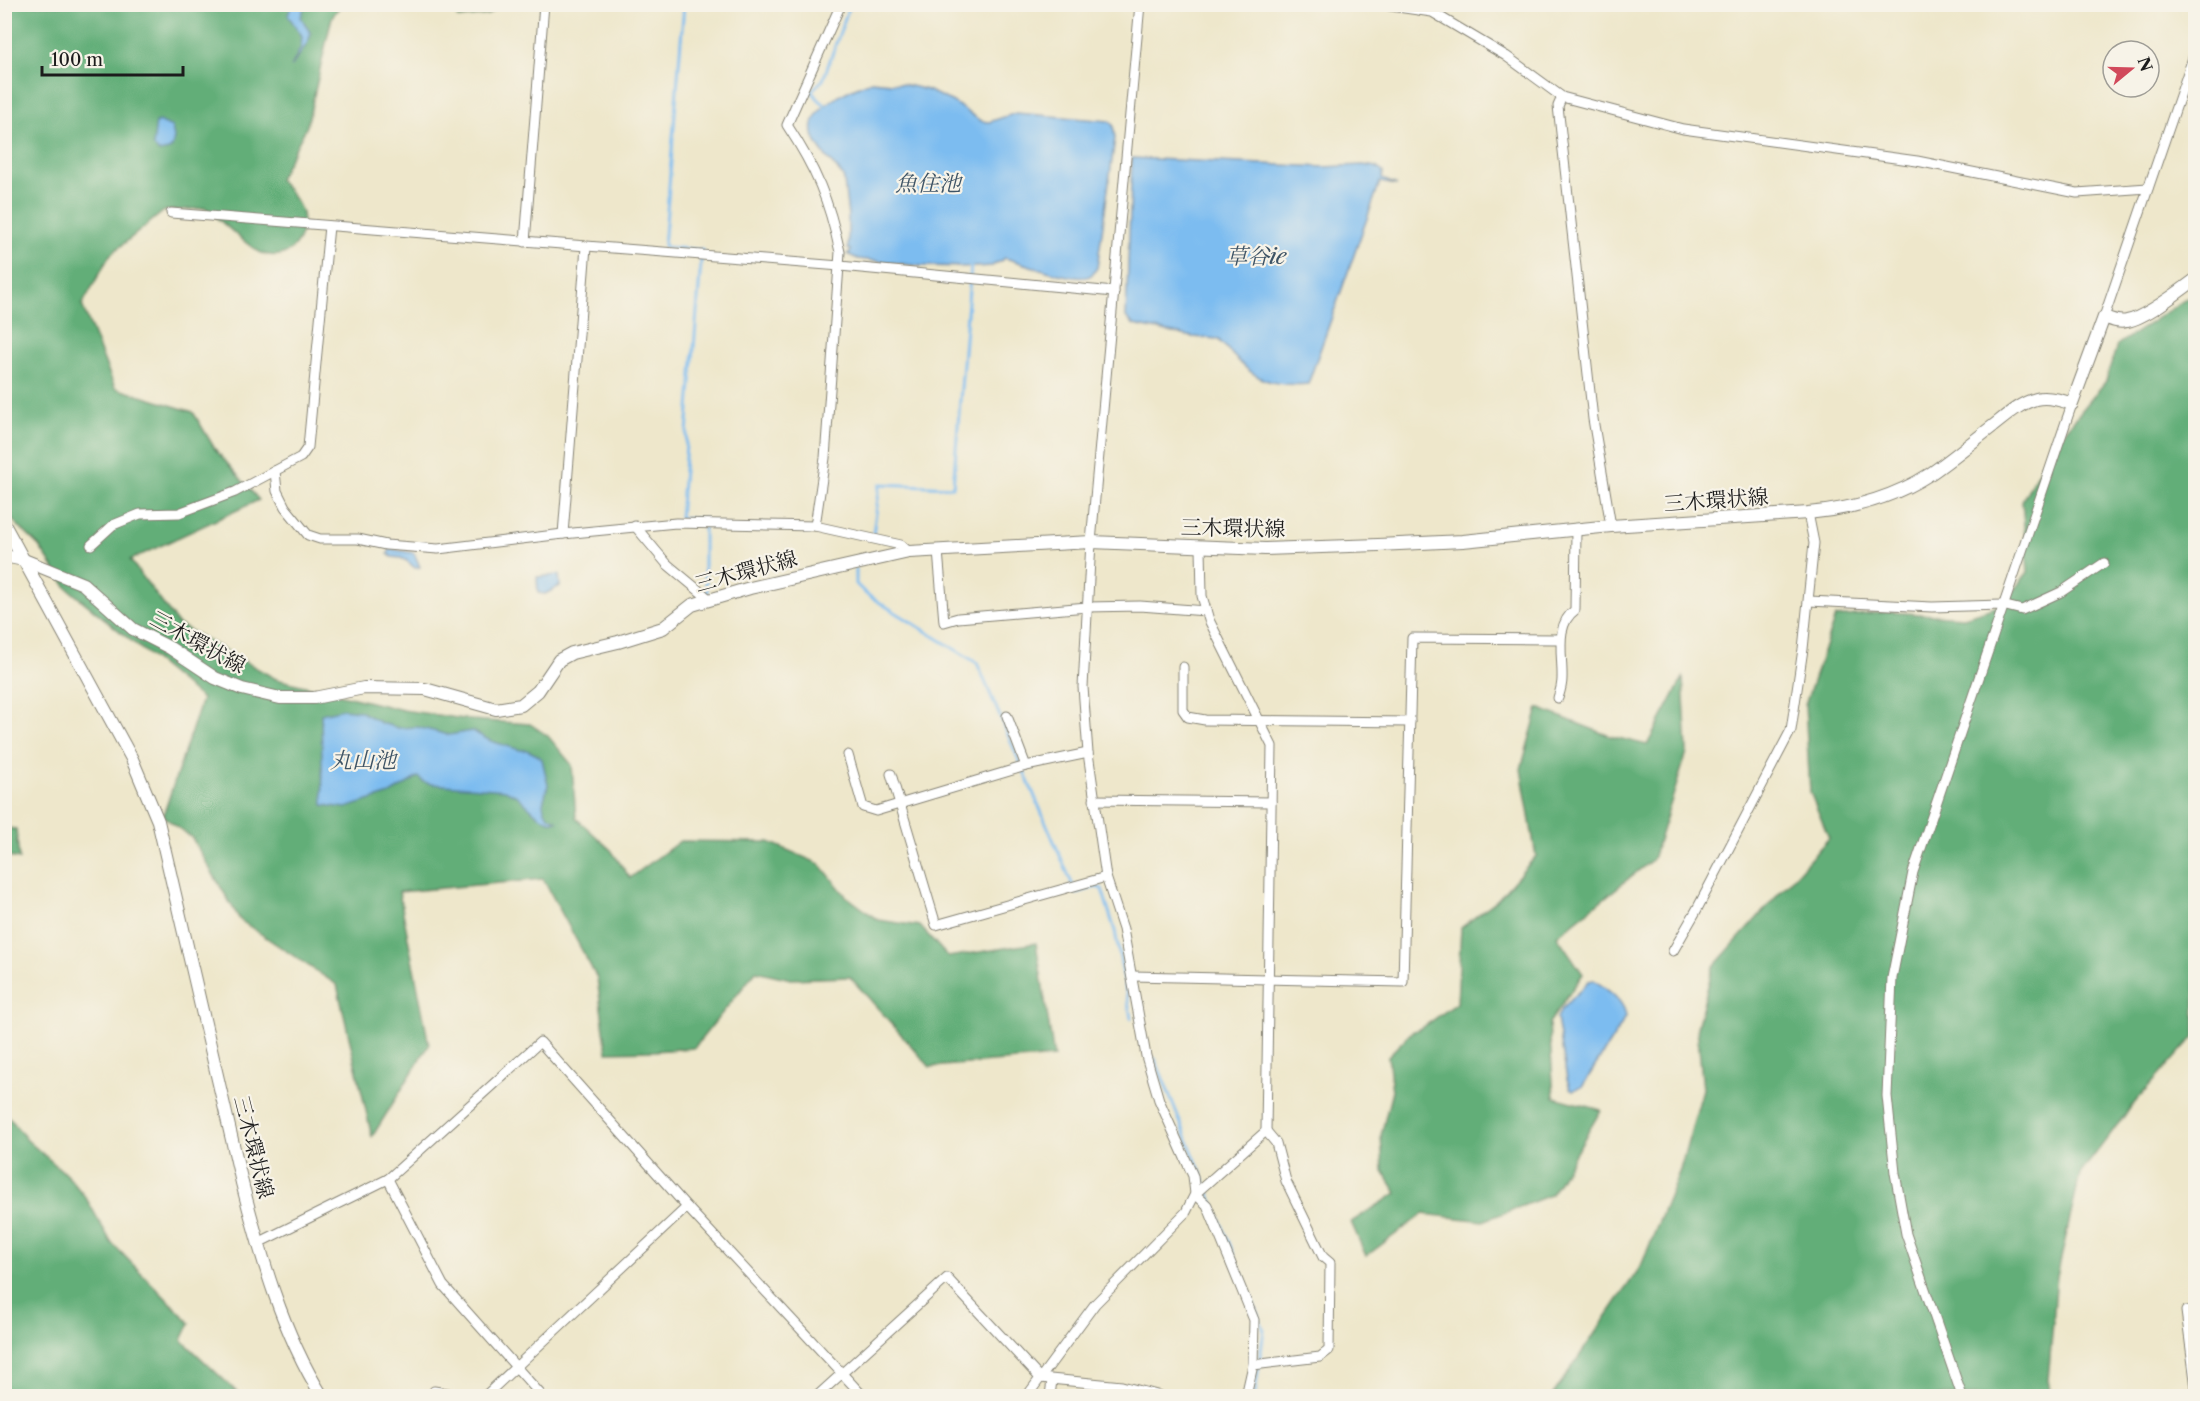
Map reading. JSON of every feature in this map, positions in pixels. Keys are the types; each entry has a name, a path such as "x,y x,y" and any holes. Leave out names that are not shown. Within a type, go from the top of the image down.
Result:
{"main road":[{"path":"2072,404 2104,317 2115,321 2128,321 2158,306 2196,279"},
{"name":"三木環状線","path":"24,560 83,584 133,628 170,648 215,678 242,689 280,698 314,698 364,688 425,689 496,709 521,705 538,691 559,660 572,652 618,642 663,628 692,604 750,588 909,552 1091,542 1265,549 1462,541 1611,526 1835,510 1863,505 1887,496 1929,474 2013,410 2036,399 2054,398 2072,404"},
{"path":"4,524 24,560"},
{"path":"4,556 24,560"},
{"name":"三木環状線","path":"24,560 132,759 158,821 258,1243 286,1325 322,1396"}],"street":[{"path":"525,242 544,4"},
{"path":"815,526 825,458 840,252 834,222 818,177 787,125 841,4"},
{"path":"1140,4 1091,542 1083,687 1088,753 1106,877 1123,929 1146,1056 1159,1100 1193,1176 1195,1194 1207,1205 1254,1320 1253,1365 1246,1396"},
{"path":"1377,4 1432,12 1506,56 1562,97 1683,129 1917,161 2077,193 2148,188"},
{"path":"2104,317 2196,49"},
{"path":"1562,97 1558,106 1578,296 1593,419 1611,526"},
{"path":"171,213 840,266 1114,292"},
{"path":"92,544 113,525 140,514 178,513 235,492 301,457 308,447 329,226"},
{"path":"563,534 586,247"},
{"path":"1962,1396 1906,1234 1895,1173 1887,1096 1892,978 1913,872 2072,404"},
{"path":"275,471 277,490 285,507 308,535 320,539 358,539 386,545 438,549 676,523 815,526 901,545 909,552"},
{"path":"1673,951 1791,730 1797,701 1814,543 1808,513"},
{"path":"635,526 667,564 709,599"},
{"path":"1558,698 1562,681 1560,639 1567,615 1575,610 1576,530"},
{"path":"1201,547 1202,596 1213,631 1272,746 1266,1131 1276,1143 1286,1181 1323,1257 1330,1263 1329,1350 1320,1357 1253,1365"},
{"path":"938,551 944,622 958,618 1087,607 1140,606 1206,611"},
{"path":"1809,601 1932,607 2002,605 2022,610 2061,592 2104,563"},
{"path":"1132,976 1403,982 1412,638 1560,639"},
{"path":"1183,667 1183,710 1188,717 1205,720 1410,722"},
{"path":"1007,716 1026,766"},
{"path":"848,755 863,807 876,811 1026,766 1088,753"},
{"path":"891,774 936,925 1106,877"},
{"path":"1094,800 1271,802"},
{"path":"258,1243 388,1179 540,1042 687,1207 863,1396"},
{"path":"1028,1396 1095,1304 1186,1212 1195,1194 1266,1131"},
{"path":"388,1179 443,1285 542,1396"},
{"path":"485,1396 687,1207"},
{"path":"817,1396 947,1278 1040,1378 1122,1386 1161,1396"},
{"path":"2186,1311 2196,1388"},
{"path":"1050,1396 1052,1380"},
{"path":"433,1396 434,1391 466,1396"}],"green space":[{"path":"4,5 341,5 332,17 307,126 279,179 295,199 302,213 302,231 295,246 282,254 264,254 244,241 206,208 164,211 110,255 82,305 115,388 193,412 215,449 259,500 130,560 178,624 276,679 403,710 471,720 530,724 548,736 572,765 576,818 611,850 630,878 680,841 769,842 820,864 846,896 878,920 920,926 948,957 1036,943 1054,1057 930,1067 850,977 791,979 756,971 694,1048 607,1052 597,978 543,879 399,892 429,1045 372,1137 337,985 240,920 192,838 163,816 202,699 67,588 39,546 5,513"},
{"path":"448,5 503,5 487,15 458,18"},
{"path":"2195,293 2195,1037 2131,1107 2080,1174 2057,1276 2048,1380 2051,1396 1552,1396 1641,1266 1680,1170 1703,1089 1697,1027 1713,967 1829,838 1810,792 1805,705 1835,617 1889,612 1964,617 2002,605 2028,572 2022,501 2050,449 2106,381 2117,345"},
{"path":"1683,678 1687,752 1653,859 1557,936 1583,974 1549,1023 1554,1097 1601,1110 1551,1195 1483,1221 1423,1214 1366,1256 1351,1222 1397,1193 1383,1171 1381,1135 1392,1091 1388,1056 1412,1032 1457,1003 1461,928 1498,899 1536,856 1521,769 1538,708 1610,736 1647,745"},
{"path":"5,828 16,829 19,859 5,856"},
{"path":"4,1111 27,1140 67,1175 86,1198 111,1242 190,1323 182,1340 241,1396 5,1396"}],"water":[{"path":"293,4 305,5 301,17 311,34 291,67 301,47 302,36 288,14"},
{"name":"魚住池","path":"871,81 902,84 927,90 953,102 981,121 989,122 1016,113 1109,121 1113,125 1115,138 1097,268 1093,273 1085,277 1063,275 1005,258 992,266 921,266 858,259 847,254 851,250 848,249 848,216 843,176 815,140 813,124 823,107 832,100"},
{"path":"159,121 172,127 174,138 169,150 159,152 153,146 156,122"},
{"name":"草谷ie","path":"1132,158 1325,167 1363,165 1376,167 1383,172 1382,179 1397,185 1380,182 1308,384 1278,383 1257,376 1238,361 1218,339 1193,337 1134,325 1126,317"},
{"path":"390,549 414,553 420,567 415,568 401,558 392,557 388,554"},
{"path":"559,575 560,586 545,594 538,593 537,577"},
{"name":"丸山池","path":"343,709 360,711 381,723 398,728 417,727 449,735 472,731 491,741 527,750 537,755 542,759 548,785 543,803 544,809 548,816 558,821 549,821 539,816 517,796 505,790 431,784 418,777 390,794 346,808 323,805 321,714"},
{"path":"1594,980 1619,1000 1626,1017 1582,1087 1573,1090 1567,1079 1557,1018 1561,1010 1589,981"}],"waterway":[{"path":"684,4 664,247 702,250 680,518 704,519 704,566 707,593"},
{"path":"825,106 811,91 823,80 850,4"},
{"path":"873,534 880,484 953,487 971,265"},
{"path":"856,569 856,584 866,594 977,663 1020,763"},
{"path":"1023,769 1076,893 1096,887 1102,889 1115,931 1131,1018"},
{"path":"1155,1059 1264,1330 1253,1396"}]}
